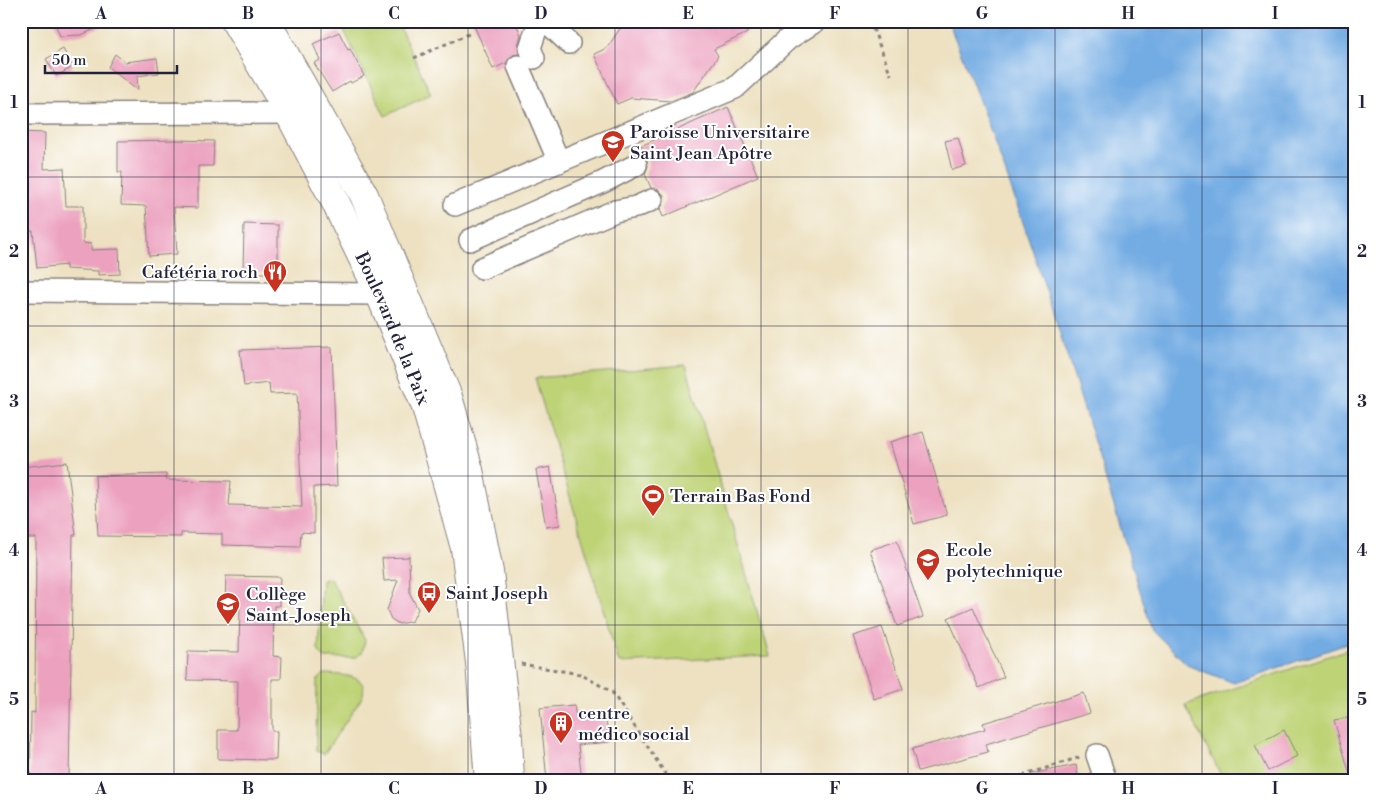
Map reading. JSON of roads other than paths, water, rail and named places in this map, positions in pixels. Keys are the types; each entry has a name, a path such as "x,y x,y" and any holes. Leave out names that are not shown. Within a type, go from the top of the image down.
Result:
{"main road":[{"name":"Boulevard de la Paix","path":"235,21 364,195 448,397 469,470 489,572 489,781"},
{"name":"Boulevard de la Paix","path":"272,23 300,107 426,407 460,530 472,592 490,662 510,781"}],"street":[{"path":"455,205 559,162 608,134 654,113 698,110 714,89 735,88 756,67 809,23"},
{"path":"559,162 526,62 530,48 542,24 569,43"},
{"path":"21,114 300,107"},
{"path":"470,240 629,168 608,134"},
{"path":"482,268 615,211 636,207 652,200"},
{"path":"21,291 380,294"},
{"path":"1097,755 1106,781"}],"water":[{"path":"948,21 1355,21 1355,641 1234,683 1189,666 1152,630 1032,247"}],"place":[{"name":"Paroisse Universitaire Saint Jean Apôtre","path":"613,163"},
{"name":"Cafétéria roch","path":"275,293"},
{"name":"Terrain Bas Fond","path":"653,517"},
{"name":"Ecole polytechnique","path":"928,581"},
{"name":"Saint Joseph","path":"429,614"},
{"name":"Collège Saint-Joseph","path":"228,625"},
{"name":"centre médico social","path":"561,744"}]}
